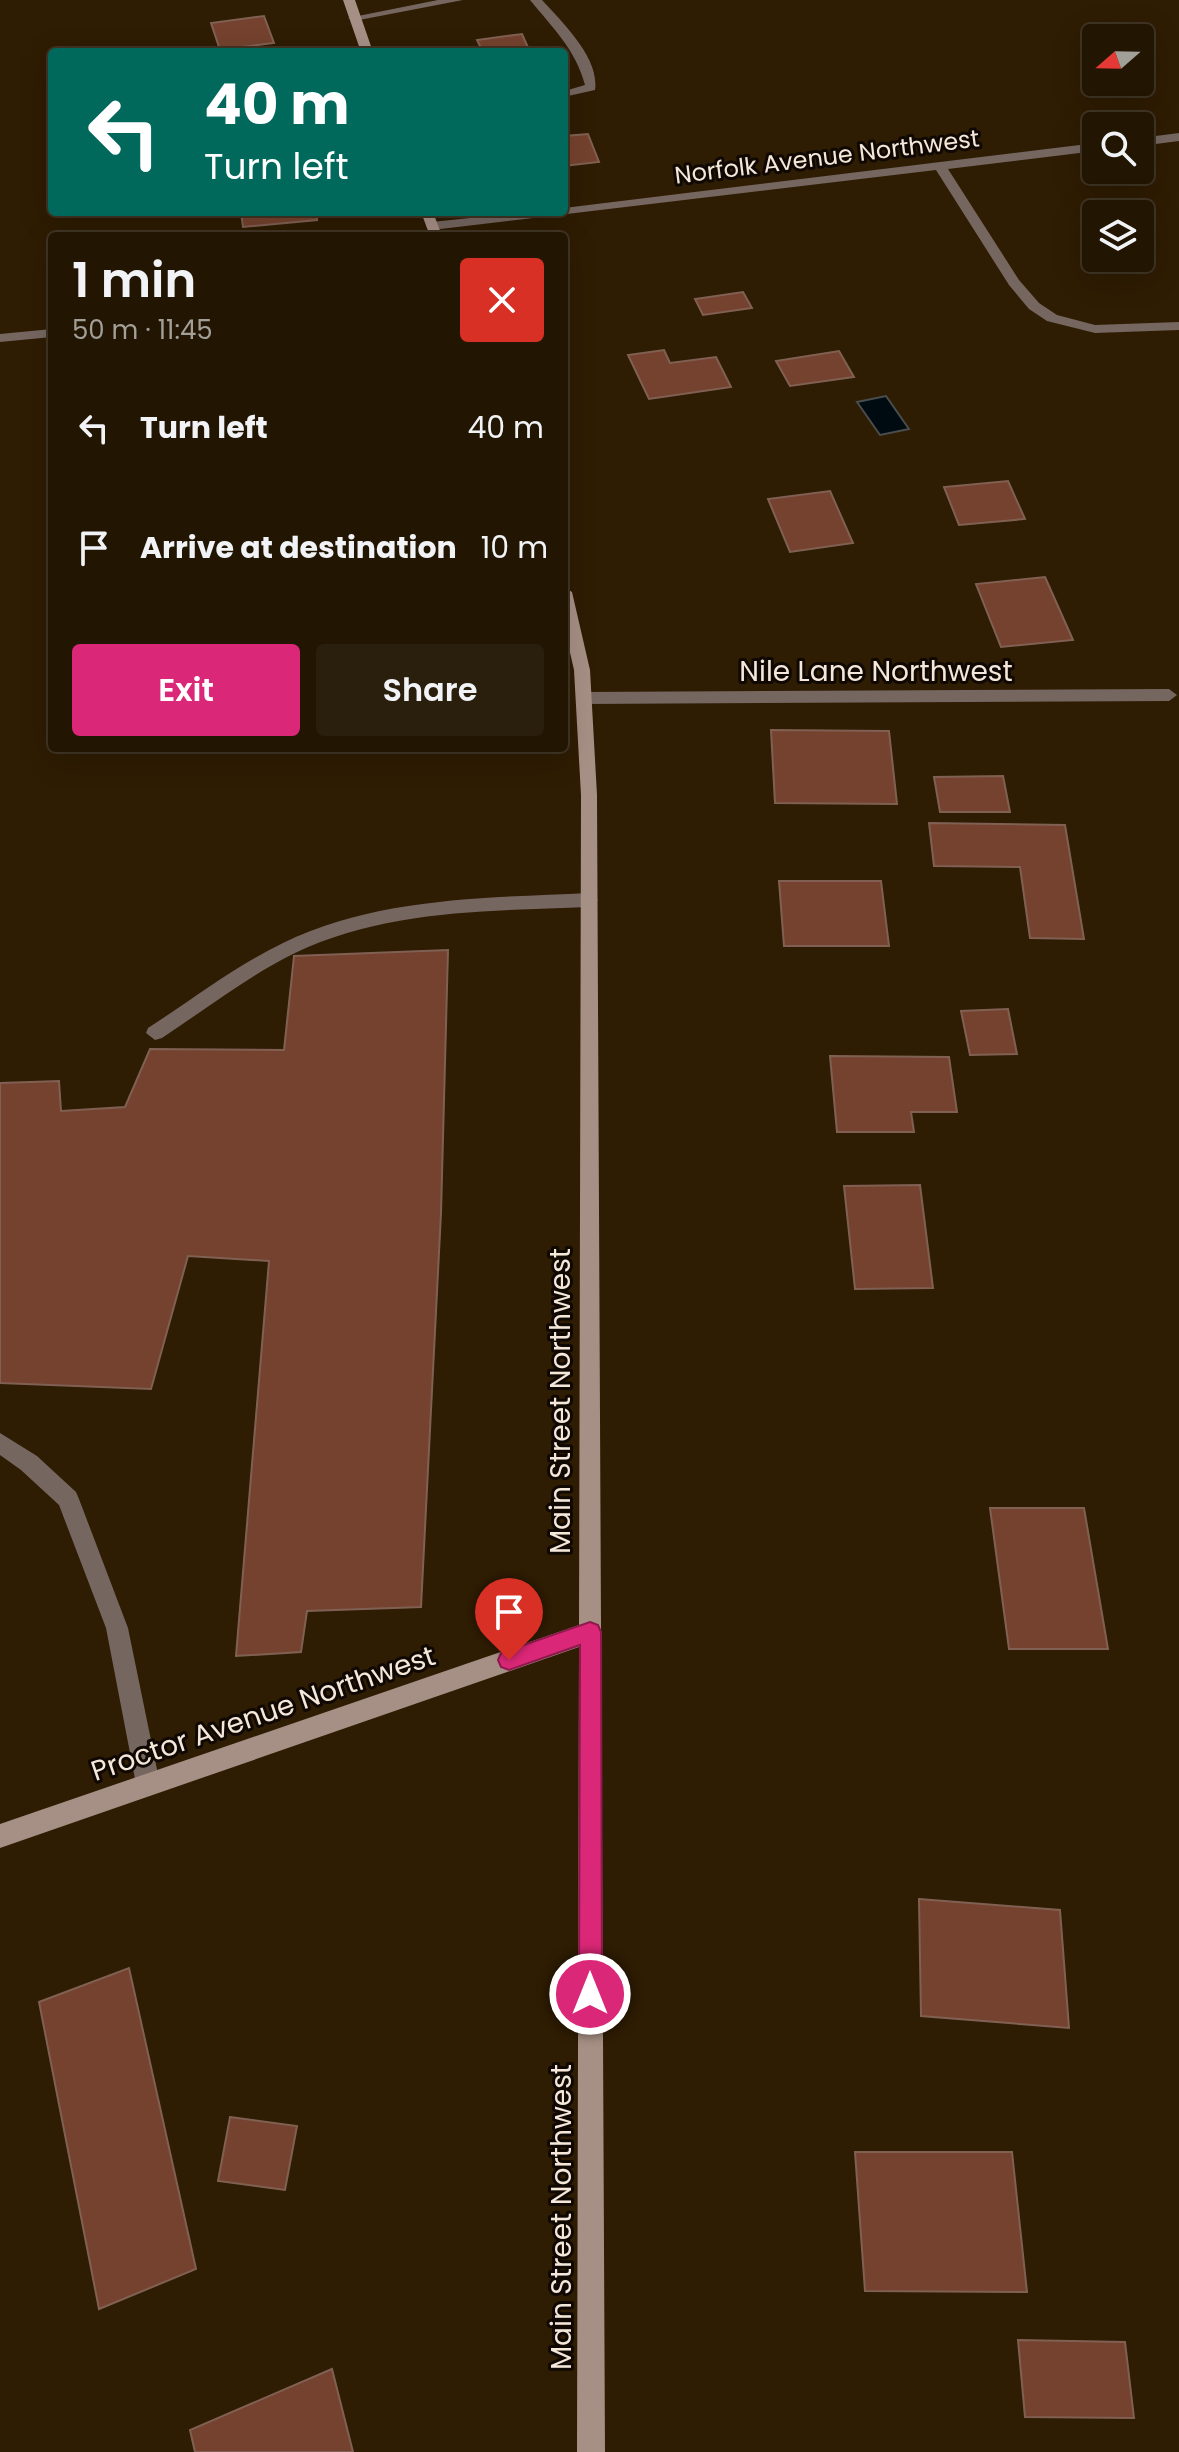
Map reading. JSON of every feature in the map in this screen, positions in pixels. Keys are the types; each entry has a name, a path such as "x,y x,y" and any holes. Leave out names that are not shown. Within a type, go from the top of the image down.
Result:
{"street":[{"path":"349,0 365,48"},
{"path":"354,18 457,0"},
{"path":"536,0 563,32 589,71 591,87 572,93"},
{"path":"1154,140 1179,137"},
{"name":"Norfolk Avenue Northwest","path":"568,211 1082,149"},
{"path":"939,165 1014,282 1034,306 1052,318 1095,329 1179,326"},
{"name":"Norfolk Avenue Northwest","path":"434,231 536,216"},
{"path":"0,338 48,333"},
{"name":"Main Street Northwest","path":"568,609 582,670 589,900 591,2452"},
{"name":"Nile Lane Northwest","path":"584,698 1169,695"},
{"path":"155,1033 302,941 350,923 445,907 589,900"},
{"path":"0,1443 29,1463 68,1499 117,1628 148,1784"},
{"name":"Proctor Avenue Northwest","path":"0,1836 590,1632"}],"shaded area":[{"path":"886,396 909,429 880,435 857,402"}],"building":[{"path":"264,16 274,43 219,48 211,23"},
{"path":"522,34 528,48 481,48 477,40"},
{"path":"588,134 599,162 568,166 568,136"},
{"path":"242,216 316,216 317,220 243,227"},
{"path":"743,292 752,308 703,315 695,299"},
{"path":"664,350 670,363 716,357 731,387 649,399 628,355"},
{"path":"839,351 854,377 790,386 776,361"},
{"path":"1008,481 1025,519 959,525 944,487"},
{"path":"830,491 853,543 790,552 768,499"},
{"path":"1045,577 1073,640 1001,647 976,584"},
{"path":"771,730 889,731 897,804 775,803"},
{"path":"1003,776 1010,812 940,812 934,777"},
{"path":"929,823 1065,825 1084,939 1030,938 1020,867 934,866"},
{"path":"779,881 881,881 889,946 784,946"},
{"path":"448,950 441,1213 421,1607 307,1611 301,1652 236,1656 269,1261 188,1256 151,1389 0,1383 0,1083 59,1081 61,1111 125,1107 150,1049 284,1050 294,956"},
{"path":"1008,1009 1017,1054 970,1055 961,1011"},
{"path":"830,1056 949,1057 957,1112 911,1112 914,1132 837,1132"},
{"path":"920,1185 933,1288 855,1289 844,1186"},
{"path":"990,1508 1084,1508 1108,1649 1009,1649"},
{"path":"919,1899 1060,1910 1069,2028 921,2016"},
{"path":"129,1968 196,2269 99,2309 39,2002"},
{"path":"230,2117 297,2126 285,2190 218,2181"},
{"path":"855,2152 1012,2152 1027,2292 865,2291"},
{"path":"1018,2340 1125,2342 1134,2418 1025,2417"},
{"path":"332,2369 353,2452 195,2452 190,2430"}],"route":[{"path":"509,1660 590,1632 590,1994"}]}
